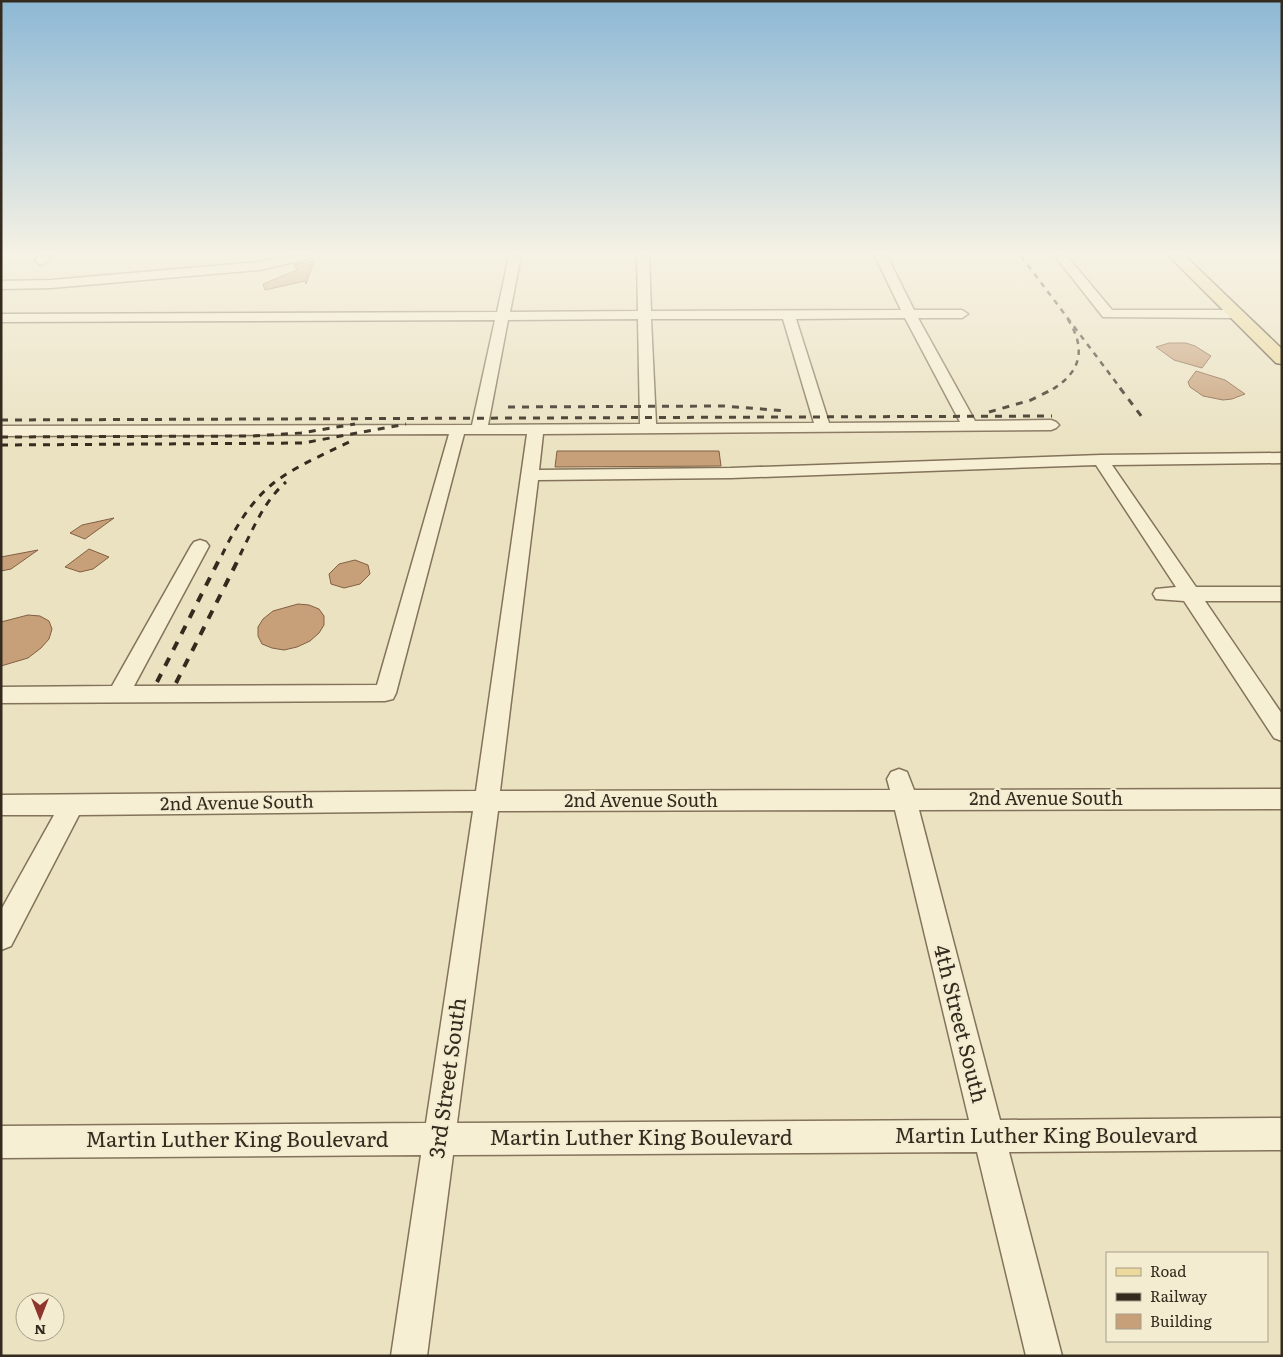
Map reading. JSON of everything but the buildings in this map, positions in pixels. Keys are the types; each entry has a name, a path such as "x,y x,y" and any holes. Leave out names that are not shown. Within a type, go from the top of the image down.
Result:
{"main road":[{"path":"1241,319 1282,359"}],"street":[{"path":"479,429 500,319"},
{"path":"645,319 648,428"},
{"path":"789,319 823,428"},
{"path":"912,319 970,426"},
{"path":"1,431 823,428 1051,425"},
{"name":"3rd Street South","path":"409,1356 487,801 536,428"},
{"path":"1,695 385,693 458,429"},
{"path":"530,475 740,473 1101,460 1282,458"},
{"path":"1101,460 1282,732"},
{"path":"119,693 200,546"},
{"path":"1163,594 1282,594"},
{"name":"2nd Avenue South","path":"1,805 487,801 901,789 1282,798"},
{"name":"4th Street South","path":"901,789 1044,1356"},
{"path":"1,937 72,805"},
{"name":"Martin Luther King Boulevard","path":"1,1142 1282,1134"}],"railway":[{"path":"1053,389 1071,373 1078,355 1076,336 1068,319"},
{"path":"1069,319 1121,389"},
{"path":"1120,388 1145,421"},
{"path":"989,412 1031,400 1053,389"},
{"path":"508,407 724,406 787,411"},
{"path":"1,420 1052,416"},
{"path":"1,437 252,436 301,433 355,424"},
{"path":"1,445 303,443 406,424"},
{"path":"222,555 243,518 255,501 270,486 300,466 355,439"},
{"path":"240,555 265,507 286,482"},
{"path":"157,682 222,554"},
{"path":"176,683 241,554"}]}
